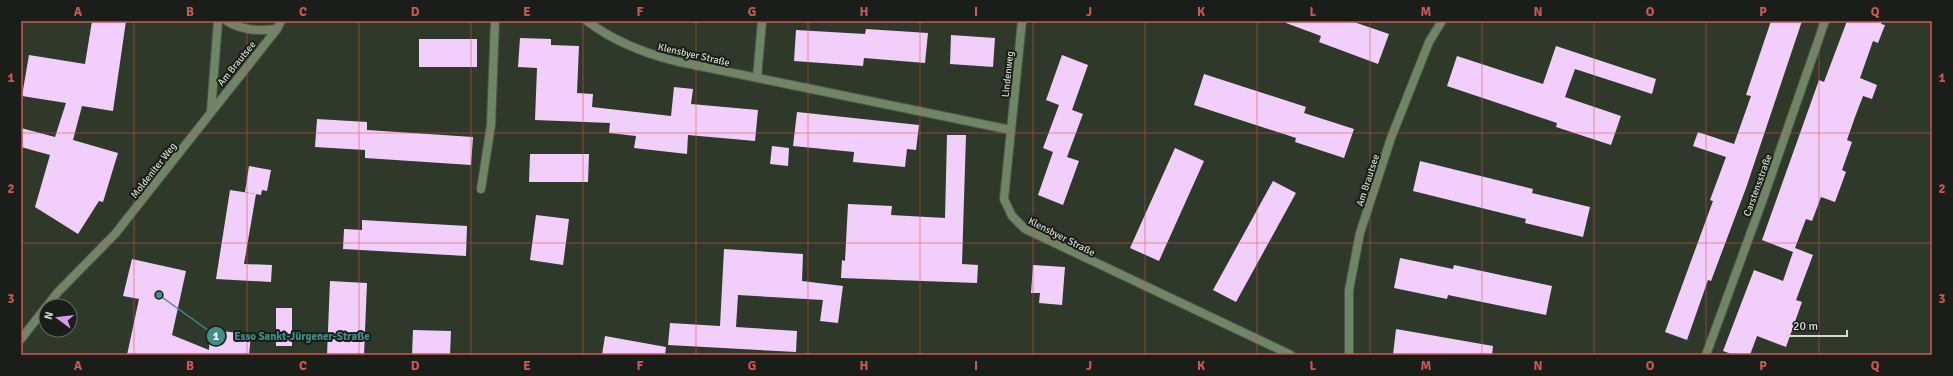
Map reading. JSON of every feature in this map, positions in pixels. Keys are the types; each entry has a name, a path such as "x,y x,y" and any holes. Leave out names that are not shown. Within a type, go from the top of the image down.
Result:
{"street":[{"path":"211,111 218,21"},
{"name":"Am Brautsee","path":"227,21 234,25 255,31 279,25"},
{"path":"481,189 491,125 495,21"},
{"name":"Klensbyer Straße","path":"587,21 601,32 655,56 1011,130 1004,199 1012,216 1025,229 1291,355"},
{"path":"757,78 762,21"},
{"name":"Lindenweg","path":"1011,130 1022,21"},
{"name":"Am Brautsee","path":"1349,355 1349,290 1360,233 1391,138 1429,42 1442,21"},
{"name":"Carstensstraße","path":"1706,355 1762,202 1825,21"},
{"name":"Am Brautsee","path":"211,111 279,25"},
{"name":"Moldeniter Weg","path":"54,298 115,234 211,111"},
{"name":"Moldeniter Weg","path":"21,339 38,318"}],"building":[{"path":"92,21 126,21 113,111 82,106 73,140 118,153 103,202 99,201 78,234 35,207 50,155 21,147 21,128 55,137 66,103 22,96 29,55 85,64"},
{"path":"1286,21 1351,21 1389,34 1378,64 1319,42 1321,36 1286,23"},
{"path":"1771,21 1802,21 1746,188 1711,281 1708,280 1687,340 1665,332 1713,201 1710,200 1726,157 1693,146 1698,132 1734,144 1751,96 1746,95"},
{"path":"1847,21 1882,21 1881,24 1885,25 1878,43 1873,41 1860,78 1877,85 1872,99 1863,96 1855,117 1847,140 1852,142 1842,170 1846,172 1835,202 1821,197 1812,221 1806,219 1795,248 1813,255 1796,300 1802,302 1786,347 1757,336 1750,355 1734,355 1723,351 1754,270 1783,281 1793,252 1762,240 1819,80 1824,82"},
{"path":"866,29 928,33 925,63 864,58 863,66 794,61 796,30 865,34"},
{"path":"951,35 995,38 993,67 950,64"},
{"path":"520,38 551,39 551,45 579,46 577,93 593,94 592,107 671,116 674,87 693,89 691,104 758,110 755,141 688,135 687,154 634,148 636,136 609,133 610,123 535,120 537,68 518,67"},
{"path":"419,39 477,39 477,67 419,67"},
{"path":"1556,46 1656,79 1652,94 1575,69 1565,97 1621,116 1611,145 1556,127 1557,123 1447,86 1457,56 1543,84"},
{"path":"1062,55 1088,65 1072,110 1046,100"},
{"path":"1204,74 1306,107 1304,113 1354,129 1344,158 1295,142 1296,138 1194,105"},
{"path":"1059,105 1083,114 1067,157 1079,161 1063,205 1038,195 1053,152 1043,148"},
{"path":"797,112 919,125 916,150 907,149 905,167 853,162 854,152 793,146"},
{"path":"317,119 367,122 367,130 473,137 471,165 365,158 365,150 315,147"},
{"path":"947,135 966,135 962,264 978,265 977,283 841,278 842,260 845,261 848,204 892,206 891,215 945,218"},
{"path":"772,146 789,148 788,166 770,164"},
{"path":"1175,148 1204,161 1159,261 1130,248"},
{"path":"530,154 589,154 588,182 529,182"},
{"path":"1420,161 1533,189 1532,193 1590,207 1583,237 1525,223 1526,219 1413,191"},
{"path":"249,166 271,170 267,191 262,190 261,195 245,192"},
{"path":"1273,181 1296,193 1236,302 1213,290"},
{"path":"230,190 256,194 244,264 272,265 271,282 216,279"},
{"path":"536,215 569,219 563,265 530,260"},
{"path":"362,220 467,226 466,256 343,249 344,229 362,230"},
{"path":"724,249 803,254 802,281 843,286 838,323 820,321 823,300 738,295 736,327 797,331 796,352 668,345 670,323 720,326"},
{"path":"1400,258 1453,269 1454,265 1552,286 1546,315 1448,295 1447,299 1394,288"},
{"path":"132,259 186,271 172,335 209,350 210,330 251,334 249,355 127,355 139,299 123,296"},
{"path":"1033,265 1065,267 1062,305 1039,303 1040,293 1031,293"},
{"path":"330,281 367,283 364,355 327,355"},
{"path":"276,308 292,308 292,346 276,346"},
{"path":"1396,329 1493,346 1492,355 1393,355"},
{"path":"413,330 451,331 450,355 412,355"},
{"path":"605,336 666,347 665,355 602,355"}],"place":[{"name":"Esso Sankt-Jürgener-Straße","path":"159,295"}]}
